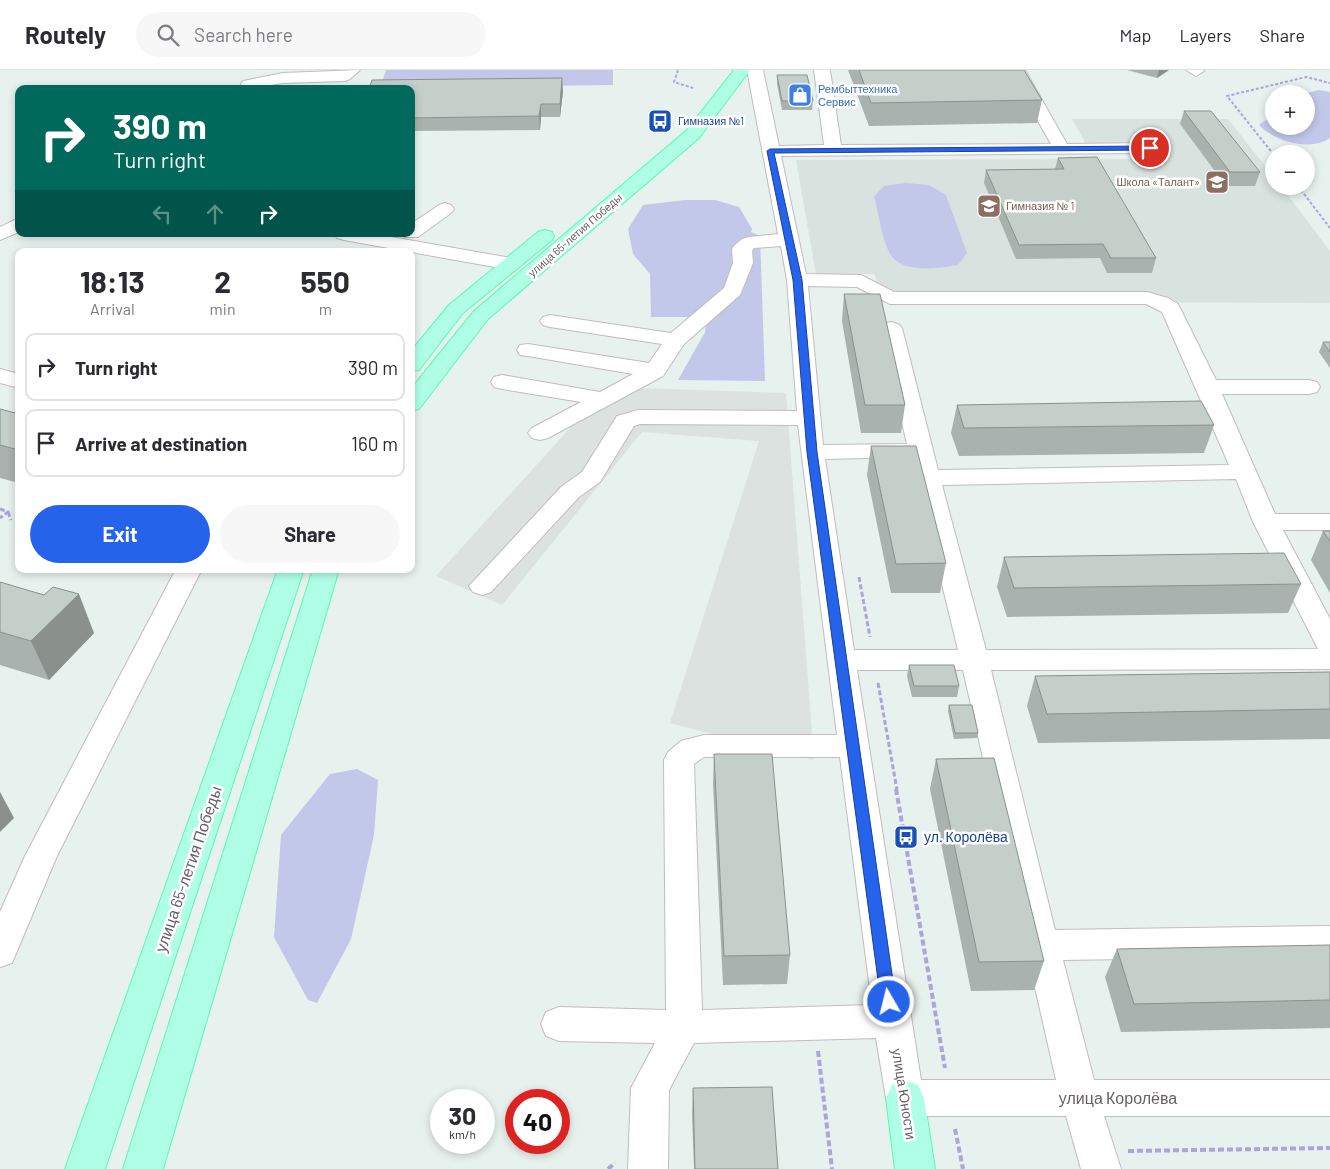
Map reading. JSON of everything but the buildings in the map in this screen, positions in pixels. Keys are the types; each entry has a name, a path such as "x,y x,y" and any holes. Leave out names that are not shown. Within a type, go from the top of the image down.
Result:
{"main road":[{"name":"улица 65-летия Победы","path":"415,399 481,315 693,134 742,70"},
{"name":"улица 65-летия Победы","path":"596,194 673,131 718,78"},
{"name":"улица 65-летия Победы","path":"415,360 456,309 558,226"},
{"name":"улица 65-летия Победы","path":"85,1169 290,573"},
{"path":"143,1169 325,573"},
{"name":"улица Юности","path":"905,1098 915,1169"}],"street":[{"name":"улица Юности","path":"755,70 770,151 798,280 812,452 852,746 905,1098"},
{"path":"822,70 833,151"},
{"path":"1017,70 1062,149"},
{"path":"250,85 283,78 347,78"},
{"path":"770,151 1150,148"},
{"path":"415,230 445,209"},
{"path":"0,234 15,226"},
{"path":"372,237 401,240 511,264"},
{"path":"540,433 655,371 676,340 733,291 744,263 742,249 749,243 789,239"},
{"path":"798,280 861,281 890,298 1155,300 1171,308 1208,387 1266,522 1330,646"},
{"path":"550,321 676,340"},
{"path":"891,328 974,659 1078,1098 1098,1160"},
{"path":"528,350 655,371"},
{"path":"0,376 15,380"},
{"path":"502,382 604,399"},
{"path":"1208,387 1309,387"},
{"path":"482,586 570,492 591,477 626,421 638,418 809,418"},
{"path":"812,452 924,464 1245,472"},
{"path":"1266,522 1330,522"},
{"path":"0,952 41,856 188,573"},
{"path":"841,660 1330,659"},
{"path":"648,1169 650,1088 684,1027 678,760 692,749 704,746 852,746"},
{"path":"1042,945 1330,941"},
{"path":"560,1024 684,1027 892,1021"},
{"name":"улица Королёва","path":"905,1098 1330,1098"}],"path":[{"path":"678,70 674,82 693,88"},
{"path":"1265,145 1227,96 1306,77 1330,83"},
{"path":"1305,195 1330,228"},
{"path":"0,509 8,512 11,520"},
{"path":"0,518 8,512"},
{"path":"858,575 962,1169"},
{"path":"815,1023 832,1169"},
{"path":"1098,1160 1330,1148"}],"shaded area":[{"path":"386,70 613,70 613,85 415,88 415,85 381,85"},
{"path":"1315,91 1330,92 1330,138 1313,144 1303,144 1293,143 1272,135 1315,135"},
{"name":"Гимназия № 1","path":"1072,119 1228,119 1265,166 1265,195 1288,195 1330,251 1330,303 1031,302 1005,292 879,292 875,274 816,274 796,160 1145,159 1142,153 1091,153"},
{"path":"1265,121 1265,130 1259,125"},
{"path":"906,183 929,185 946,195 967,253 958,265 931,268 911,267 894,259 889,252 882,232 874,196 884,186"},
{"path":"685,200 715,200 739,207 752,229 751,232 760,236 765,381 678,380 705,332 707,317 651,317 650,274 633,254 628,229 643,205"},
{"path":"607,387 786,393 814,760 670,723 759,441 642,432 502,605 436,576"},
{"path":"357,769 378,780 374,835 351,939 317,1003 308,1000 274,937 281,835 330,774"}],"place":[{"name":"Рембыттехника Сервис","path":"800,95"},
{"name":"Гимназия №1","path":"660,121"},
{"name":"Школа «Талант»","path":"1217,182"},
{"name":"Гимназия № 1","path":"989,206"},
{"name":"ул. Королёва","path":"906,837"}],"route":[{"path":"889,1002 812,452 798,280 770,151 1150,148"}]}
